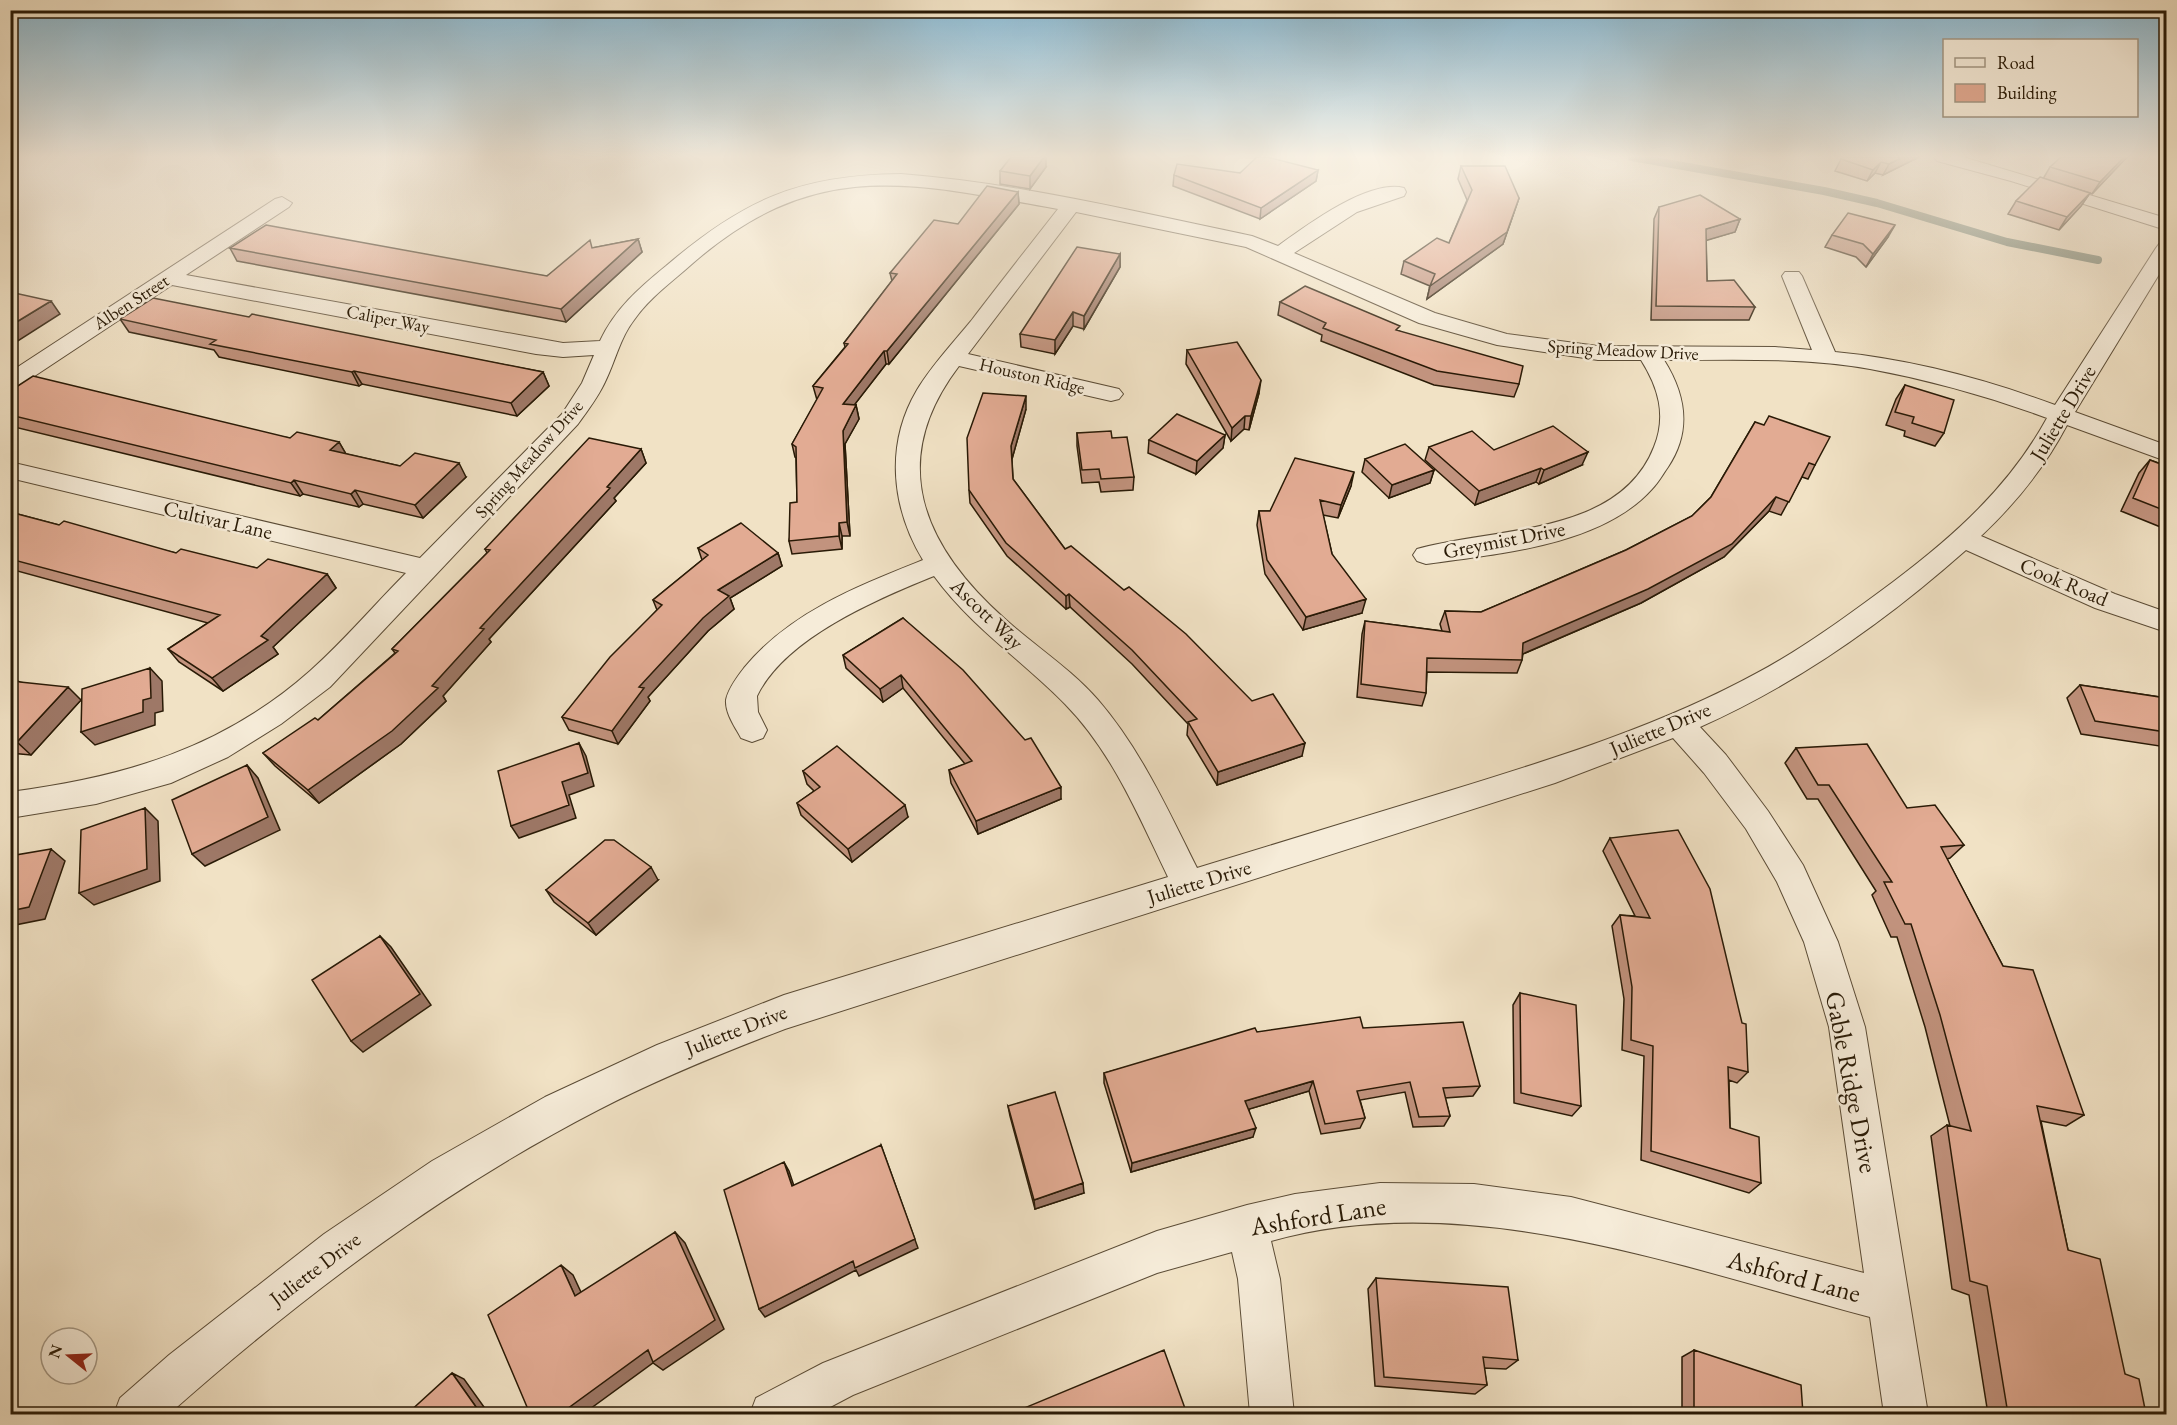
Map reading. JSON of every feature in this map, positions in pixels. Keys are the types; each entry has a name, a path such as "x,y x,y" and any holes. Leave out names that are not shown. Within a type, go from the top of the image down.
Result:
{"street":[{"name":"Alben Street","path":"10,382 251,224"},
{"name":"Spring Meadow Drive","path":"10,805 65,799 117,786 180,766 276,713 320,679 570,419 588,393 607,347 626,314 706,239 730,224"},
{"name":"Ascott Way","path":"1057,224 928,391 914,423 908,452 909,490 915,518 938,564 965,598 1059,679 1088,709 1114,743 1139,785 1188,885"},
{"name":"Spring Meadow Drive","path":"1169,224 1214,232 1281,252 1390,303 1464,330 1548,348 1649,354 1826,357 1909,369 1963,383 2166,453"},
{"path":"1281,252 1323,224"},
{"name":"Juliette Drive","path":"136,1414 190,1366 327,1257 446,1176 559,1110 673,1054 784,1012 1555,771 1675,724 1768,681 1850,627 1928,570 2014,487 2048,443 2060,416 2166,248"},
{"path":"1792,276 1826,357"},
{"name":"Caliper Way","path":"169,278 536,347 563,350 607,347"},
{"name":"Greymist Drive","path":"1426,555 1549,534 1611,509 1638,490 1656,469 1669,443 1673,417 1668,389 1649,354"},
{"name":"Houston Ridge","path":"954,358 1111,394"},
{"name":"Cultivar Lane","path":"10,470 427,569"},
{"name":"Cook Road","path":"1962,538 2105,601 2166,622"},
{"path":"752,730 745,719 741,703 744,690 765,663 804,630 834,611 878,588 938,564"},
{"name":"Gable Ridge Drive","path":"1675,724 1685,731 1715,764 1757,820 1791,875 1821,942 1847,1027 1906,1414"},
{"name":"Ashford Lane","path":"772,1414 839,1378 1157,1252 1247,1225 1295,1214 1380,1203 1474,1204 1571,1218 1889,1301"},
{"path":"1247,1225 1259,1279 1272,1414"}],"building":[{"path":"931,224 992,224 887,351 884,351 843,404 856,405 843,431 847,522 839,523 839,536 789,541 790,503 797,502 796,447 792,444 823,388 813,386 848,344 844,343 897,274 890,273"},
{"path":"1457,224 1510,224 1507,232 1430,286 1435,274 1404,261 1437,238 1449,243"},
{"path":"1658,224 1725,224 1706,229 1707,281 1734,280 1755,307 1656,306"},
{"path":"1840,224 1895,225 1873,254 1863,244 1832,235"},
{"path":"266,225 547,276 590,240 592,248 638,239 561,309 230,248"},
{"path":"1077,247 1120,254 1084,316 1073,312 1055,340 1020,334"},
{"path":"1305,286 1400,326 1396,330 1523,366 1519,384 1437,371 1323,328 1326,323 1280,302"},
{"path":"10,292 51,301 10,326"},
{"path":"153,298 249,317 252,314 543,372 511,403 210,344 216,340 120,319"},
{"path":"1237,342 1261,380 1251,416 1245,416 1232,428 1187,350"},
{"path":"33,376 290,438 297,432 339,442 330,450 400,466 415,453 459,463 415,505 355,490 351,494 294,480 291,483 10,415 10,391"},
{"path":"1905,385 1954,400 1944,433 1912,423 1914,417 1895,412"},
{"path":"983,393 1026,396 1011,446 1013,479 1065,549 1071,546 1124,590 1129,587 1186,634 1252,701 1273,694 1305,743 1218,772 1188,722 1197,719 1132,650 1069,594 1066,596 1006,543 969,490 967,438"},
{"path":"1177,414 1225,435 1197,461 1149,440"},
{"path":"1769,416 1830,437 1815,465 1809,463 1789,502 1776,497 1732,544 1648,589 1523,643 1522,660 1427,658 1426,693 1361,684 1365,621 1450,632 1445,611 1481,612 1626,550 1692,516 1711,497 1755,422 1764,425"},
{"path":"1553,426 1588,452 1544,470 1541,468 1479,491 1429,447 1472,431 1494,450"},
{"path":"1111,431 1112,438 1127,437 1134,477 1101,479 1099,469 1082,470 1077,433"},
{"path":"589,438 641,449 607,487 610,488 480,628 484,629 432,686 438,688 392,731 308,790 263,753 315,718 318,720 398,651 392,649 490,550 485,549"},
{"path":"1405,444 1434,470 1392,485 1365,459"},
{"path":"1295,458 1354,472 1341,505 1320,500 1332,554 1366,599 1306,617 1267,560 1259,511 1270,511"},
{"path":"2150,460 2166,466 2166,511 2133,498"},
{"path":"10,512 59,525 64,521 176,553 181,549 257,568 268,559 327,574 261,636 268,640 212,678 168,649 220,615 10,559"},
{"path":"741,523 778,553 718,590 729,596 703,618 639,687 644,688 612,731 562,717 610,657 662,605 653,600 708,555 698,548"},
{"path":"903,618 963,670 1025,740 1031,738 1061,787 976,821 949,770 972,761 901,675 880,689 843,655"},
{"path":"150,668 151,698 143,700 143,712 81,732 82,689"},
{"path":"10,679 68,687 17,742 10,742"},
{"path":"2080,685 2166,698 2166,732 2095,721"},
{"path":"579,743 588,773 562,782 569,805 511,826 498,771"},
{"path":"1867,744 1907,808 1935,805 1964,845 1941,847 2003,966 2033,970 2084,1115 2037,1106 2068,1250 2100,1259 2125,1374 2139,1379 2146,1414 2008,1414 1987,1286 1970,1281 1947,1125 1971,1131 1940,1015 1911,924 1905,924 1884,882 1892,882 1829,785 1818,785 1796,748"},
{"path":"837,746 905,805 848,849 797,803 820,787 803,771"},
{"path":"247,765 268,817 192,854 172,800"},
{"path":"145,808 147,869 79,893 81,830"},
{"path":"1678,830 1710,889 1742,1023 1746,1024 1748,1072 1728,1067 1730,1128 1759,1137 1761,1183 1651,1151 1653,1046 1631,1040 1632,987 1620,915 1650,918 1610,838"},
{"path":"605,840 614,840 651,867 588,923 546,890"},
{"path":"51,849 29,907 10,911 10,856"},
{"path":"380,936 420,994 351,1041 312,980"},
{"path":"1520,993 1576,1005 1581,1106 1521,1093"},
{"path":"1360,1017 1363,1028 1463,1022 1480,1086 1443,1088 1450,1116 1419,1117 1410,1082 1357,1091 1365,1118 1325,1124 1313,1081 1245,1101 1256,1128 1132,1163 1104,1073 1255,1028 1257,1032"},
{"path":"1055,1092 1083,1183 1034,1200 1008,1106"},
{"path":"881,1145 915,1239 855,1268 853,1261 759,1309 724,1190 784,1162 792,1186"},
{"path":"675,1232 715,1320 653,1362 648,1350 560,1414 530,1414 488,1315 561,1265 575,1296"},
{"path":"1376,1278 1508,1287 1518,1360 1483,1357 1487,1385 1384,1377"},
{"path":"1164,1350 1187,1414 1010,1414"},
{"path":"1694,1350 1801,1385 1803,1414 1694,1414"},
{"path":"452,1373 481,1414 407,1414"}],"waterway":[{"path":"1945,224 2007,242 2098,260"}]}
